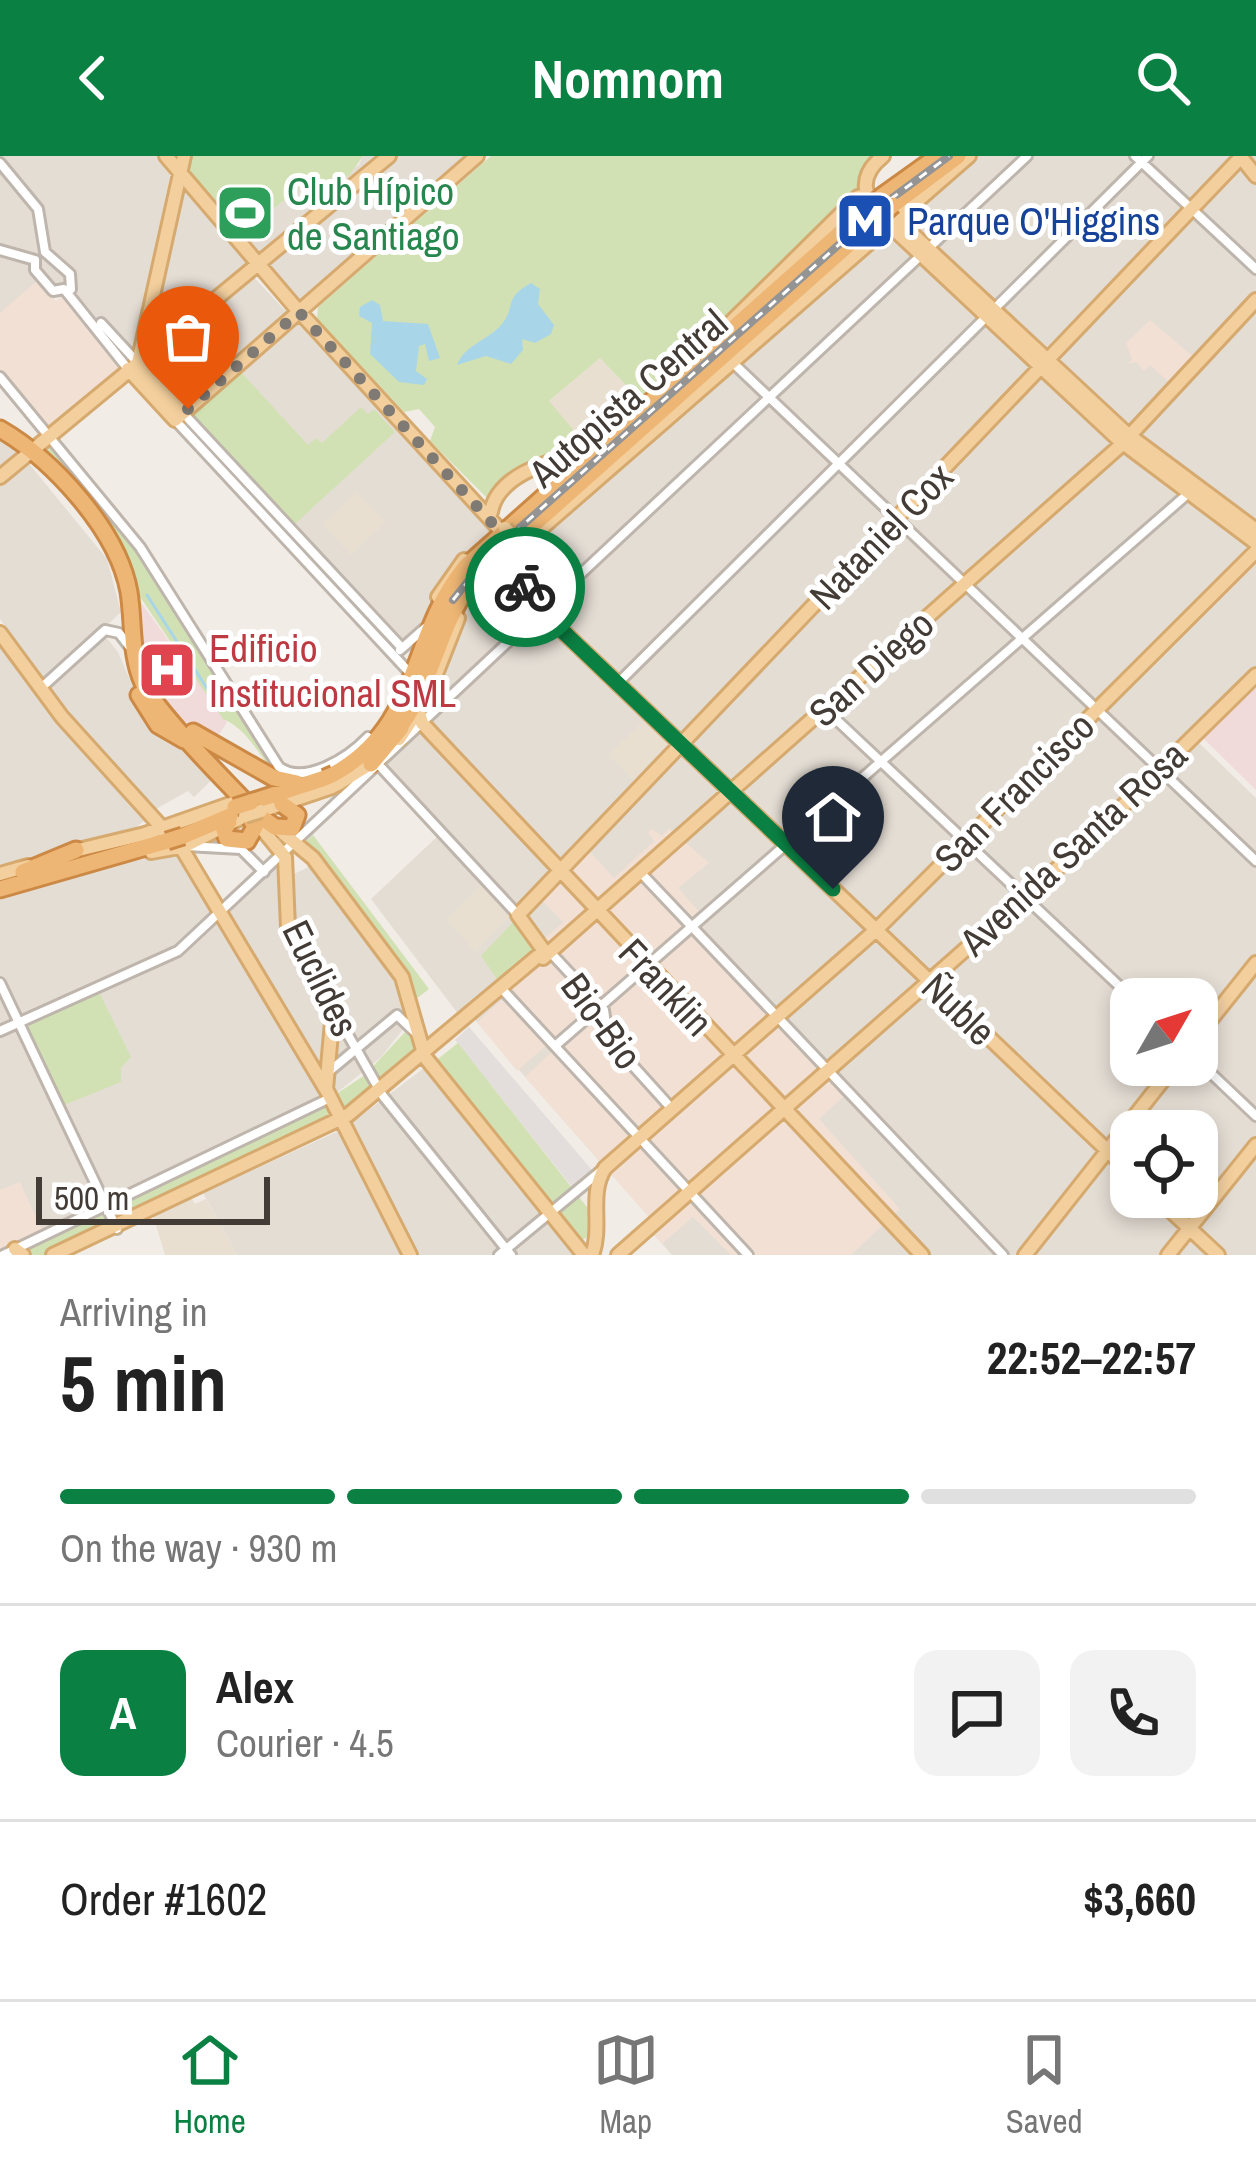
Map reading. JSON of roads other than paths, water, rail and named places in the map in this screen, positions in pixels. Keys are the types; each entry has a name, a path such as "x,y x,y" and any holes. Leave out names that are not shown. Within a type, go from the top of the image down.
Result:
{"highway":[{"name":"Autopista Central","path":"330,778 365,754 391,725 444,600 463,570 938,156"},
{"name":"Autopista Central","path":"878,206 958,156"},
{"path":"599,453 629,414"},
{"path":"599,453 668,418"},
{"path":"0,432 30,453 111,558 124,598 129,674 151,717 190,745 245,807 275,827 290,829 297,823 294,809 282,804"},
{"name":"Autopista Central","path":"0,885 171,834 330,778 371,758 402,725 471,581 599,453"},
{"path":"435,605 463,570"},
{"path":"129,645 147,692 245,807"},
{"path":"170,720 274,778 298,783"},
{"path":"375,764 402,725"},
{"name":"Autopista Central","path":"0,885 20,874 171,834"},
{"path":"20,874 76,850"},
{"path":"43,875 94,867"}],"main road":[{"path":"166,156 299,312 502,528"},
{"path":"0,477 389,156"},
{"path":"137,365 179,416 477,156"},
{"path":"884,156 868,172 878,206 1126,440 1256,530"},
{"path":"878,206 876,173 897,156"},
{"path":"245,807 298,783 375,764 420,718 466,600 731,362 928,156"},
{"path":"629,414 878,206 969,156"},
{"path":"1241,156 1256,176"},
{"name":"Nataniel Cox","path":"518,915 1241,156"},
{"path":"137,365 181,169"},
{"path":"314,299 314,320"},
{"name":"San Diego","path":"90,1241 344,1121 381,1094 423,1047 466,1023 596,911 1126,440 1256,300"},
{"path":"299,312 314,320 489,505 502,528"},
{"path":"489,505 547,459 599,453"},
{"path":"245,807 282,804 330,778 369,744 400,698 435,605 455,569 545,487 599,453"},
{"path":"530,471 544,471 545,487"},
{"path":"1193,489 1256,547"},
{"name":"Ñuble","path":"502,528 516,552 527,595 1110,1153"},
{"name":"San Francisco","path":"602,1172 876,930 1256,547"},
{"path":"0,621 6,637 43,686 171,834 223,910 344,1121 410,1255"},
{"name":"Avenida Santa Rosa","path":"618,1255 1024,896 1256,675"},
{"name":"Franklin","path":"420,718 731,1056 922,1255"},
{"path":"245,807 284,854"},
{"path":"275,827 296,841 402,977 412,995 423,1047 551,1214 588,1252"},
{"path":"0,885 76,850 145,834 171,834"},
{"path":"0,885 94,867 171,834"},
{"name":"Euclides","path":"284,854 289,932 331,1006"},
{"name":"Bio-Bio","path":"518,915 548,949"},
{"path":"1218,1011 1256,963"},
{"path":"328,1094 326,1075 335,1028 331,1006"},
{"path":"1025,1255 1158,1086"},
{"path":"1168,1255 1256,1145"},
{"path":"588,1252 602,1172"},
{"path":"1179,1218 1218,1255"},
{"path":"53,1255 90,1241"},
{"path":"68,1255 90,1241"}],"street":[{"path":"420,718 1027,156"},
{"path":"618,683 1142,158 1256,269"},
{"path":"0,163 38,211 45,252 70,274 66,287"},
{"path":"0,250 35,260"},
{"path":"35,260 45,252"},
{"path":"35,260 35,269 53,291 66,287"},
{"path":"66,287 137,365"},
{"path":"731,362 1256,861"},
{"path":"0,377 140,547 279,767 294,775 330,778 296,841 172,955 0,1031"},
{"path":"179,416 394,648 409,672"},
{"path":"555,1046 1193,489"},
{"path":"394,648 426,627"},
{"path":"43,686 105,630 129,645"},
{"path":"825,709 1111,978"},
{"name":"Bio-Bio","path":"375,764 518,915"},
{"path":"171,834 241,849 263,872"},
{"path":"640,872 1003,1255"},
{"name":"Bio-Bio","path":"548,949 600,1007 608,1038 672,1109"},
{"path":"0,983 116,1228"},
{"path":"503,990 748,1255"},
{"name":"Euclides","path":"331,1006 381,1094 505,1253"},
{"path":"288,1024 319,1072 326,1075 397,1015 423,1047"},
{"path":"1218,1080 1256,1116"},
{"path":"18,1252 328,1094"},
{"name":"San Francisco","path":"505,1253 602,1172"}],"water":[{"path":"531,283 540,289 538,304 554,325 551,334 535,343 522,339 523,350 511,364 486,356 457,365 465,352 502,324 513,298"},
{"path":"372,300 380,305 383,321 428,324 440,358 429,361 425,344 419,346 416,371 427,379 424,385 399,382 370,354 372,323 359,316 360,307"}],"waterway":[{"path":"147,595 208,690"}],"railway":[{"path":"453,600 489,555 888,201 949,156"}],"place":[{"name":"Club Hípico de Santiago","path":"245,213"},
{"name":"Parque O'Higgins","path":"865,221"},
{"name":"Edificio Institucional SML","path":"167,670"}]}
